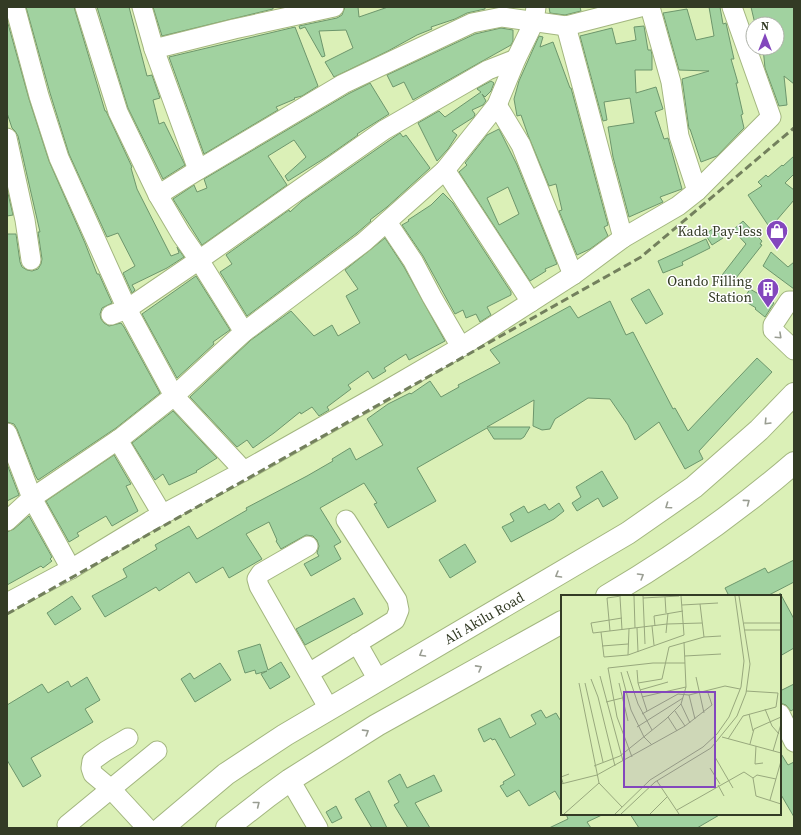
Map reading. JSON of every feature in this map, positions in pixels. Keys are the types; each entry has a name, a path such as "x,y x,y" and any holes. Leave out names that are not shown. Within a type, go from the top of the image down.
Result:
{"main road":[{"name":"Ali Akilu Road","path":"162,828 226,774 285,735 628,534 694,487 759,430 794,394"},
{"path":"609,595 649,572 708,532 794,463"},
{"path":"227,828 290,780 377,726 561,623"}],"street":[{"path":"16,7 39,96 59,158 84,217 119,312 174,396 244,471"},
{"path":"85,7 118,112 158,195 181,234 244,332"},
{"path":"142,7 154,49 198,170"},
{"path":"154,49 234,29 334,7"},
{"path":"158,195 343,84 472,23 502,17 535,15 566,26 640,7"},
{"path":"650,7 672,82 680,136 698,191"},
{"path":"7,603 71,569 162,514 244,471 461,347 573,275 624,238 678,206 698,191 771,117 732,7"},
{"path":"7,521 32,498 118,440 174,396 244,332 364,242 445,170 497,105 535,15"},
{"path":"566,26 624,238"},
{"path":"119,312 199,260 384,130 488,70 516,59"},
{"path":"497,105 521,145 573,275"},
{"path":"7,138 25,220 31,260"},
{"path":"445,170 531,302"},
{"path":"387,222 413,261 432,298 461,347"},
{"path":"794,301 789,301 773,325 773,330 794,350"},
{"path":"7,433 32,498 71,569"},
{"path":"118,440 162,514"},
{"path":"309,673 395,620 399,610 397,600 346,520"},
{"path":"308,546 262,573 257,579 259,586 329,709"},
{"path":"357,643 378,680"},
{"path":"781,716 794,742"},
{"path":"128,738 106,751 92,761 91,764 94,774 111,789 147,828"},
{"path":"67,825 157,751"},
{"path":"290,780 318,828"}],"building":[{"path":"26,7 74,7 105,111 132,167 137,189 171,256 179,253 177,247 184,257 167,268 132,285 135,290 132,293 123,273 135,266 118,233 107,237 69,154"},
{"path":"97,7 129,7 147,76 152,75 160,98 153,100 159,124 164,122 185,165 163,179 128,108"},
{"path":"153,7 273,7 273,9 162,36"},
{"path":"345,7 358,7 359,17 388,7 485,7 485,9 467,13 455,19 431,27 432,29 417,35 334,77 325,62 353,48 346,30 319,31 325,56 322,57 305,27 300,29 299,26 337,18 342,15"},
{"path":"549,7 580,7 581,11 565,15 550,13"},
{"path":"709,7 720,7 723,24 726,23 734,59 731,59 738,83 736,83 743,114 741,115 744,128 717,156 701,162 689,129 682,79 709,71 679,70 663,13 687,9 696,40 714,36"},
{"path":"751,7 794,7 794,84 784,76 787,105 779,106 765,68 764,56 785,56 785,16 753,16"},
{"path":"7,20 29,99 49,161 97,274 99,274 112,303 102,308 100,314 101,319 109,326 121,323 160,393 116,428 38,480 17,429 14,424 7,422 7,234 16,234 22,267 32,271 38,269 42,259 38,232 40,232 18,136 12,128 7,113"},
{"path":"644,26 648,50 651,50 652,55 652,70 635,70 636,93 656,87 663,109 655,112 664,139 668,138 682,189 660,197 663,202 629,217 613,157 608,127 634,123 630,98 604,102 607,120 603,121 580,36 612,28 616,44 636,40 634,27"},
{"path":"295,27 318,86 302,96 294,98 295,99 276,107 278,110 204,154 169,57"},
{"path":"501,28 513,30 513,41 511,45 413,100 404,82 393,87 387,75 475,34"},
{"path":"539,36 543,37 540,47 553,42 571,88 608,225 604,227 608,236 590,249 577,255 559,211 562,210 556,184 549,186 521,115 517,116 514,99 519,81"},
{"path":"491,81 494,83 491,91 485,97 482,94 486,101 483,105 472,110 475,114 474,117 452,131 457,135 448,149 437,161 418,123 439,111 445,117 481,92 477,89 478,88"},
{"path":"370,83 389,114 357,134 358,135 328,156 288,181 285,176 306,157 294,140 268,156 287,185 202,245 173,199 194,185 197,192 207,188 204,179 348,94"},
{"path":"499,129 517,165 557,264 545,269 546,271 530,281 459,172 467,165 465,163 487,135","holes":["508,187 519,214 499,225 487,198"]},
{"path":"400,133 403,137 406,135 430,168 357,233 247,316 220,272 232,264 226,255 289,210 290,212 302,201"},
{"path":"794,156 794,174 785,183 794,190 794,200 770,228 748,195 762,186 758,182 766,175 768,177"},
{"path":"7,189 13,215 7,216"},
{"path":"443,193 453,203 511,292 511,295 487,307 491,315 480,322 476,314 466,318 463,310 455,314 423,256 402,225 431,205"},
{"path":"743,221 762,241 760,244 762,245 729,287 719,279 746,244 733,230"},
{"path":"716,227 723,238 712,245 705,234"},
{"path":"385,238 404,267 445,341 409,360 406,354 384,368 386,371 373,379 368,371 348,385 351,389 327,407 329,410 319,416 312,407 301,414 300,412 253,448 247,440 237,447 190,397 251,340 291,311 314,336 332,325 338,336 360,323 346,296 358,289 345,270"},
{"path":"706,239 710,248 682,262 683,265 663,273 658,261"},
{"path":"771,252 788,267 794,262 794,289 763,266"},
{"path":"196,276 230,330 213,342 214,344 177,378 142,314"},
{"path":"649,289 663,314 646,324 631,299"},
{"path":"750,289 774,303 765,317 755,309 756,308 743,300"},
{"path":"610,301 626,335 633,332 673,409 675,408 688,431 757,358 772,372 699,451 703,459 685,469 659,422 635,440 628,425 610,399 588,398 555,419 550,429 542,430 533,426 534,400 487,427 530,427 521,439 494,439 487,428 417,468 436,501 388,528 374,504 377,503 364,483 320,508 341,542 334,546 341,559 311,576 304,564 319,556 317,553 319,546 317,540 313,536 306,535 281,549 276,541 277,540 269,522 246,534 262,559 229,578 223,567 196,583 189,572 159,591 156,587 105,617 92,596 127,577 123,569 157,549 155,545 189,526 197,539 247,510 246,508 333,461 332,459 350,448 356,460 383,445 367,419 388,404 410,393 411,394 430,381 441,397 459,387 458,385 500,363 490,350 570,306 578,318"},
{"path":"173,411 217,458 196,471 197,472 169,485 163,474 155,480 132,443"},
{"path":"114,455 131,484 126,486 138,511 112,526 106,516 77,533 79,536 69,542 46,501"},
{"path":"7,464 19,495 7,501"},
{"path":"602,471 618,498 603,507 598,498 577,511 572,503 581,497 576,487"},
{"path":"559,503 564,511 554,519 511,542 502,527 514,521 510,514 524,506 528,513 545,504 549,510"},
{"path":"29,516 52,557 50,559 52,561 43,568 41,566 7,585 7,532 14,529"},
{"path":"465,544 476,562 450,578 439,560"},
{"path":"794,560 794,582 769,595 728,595 725,588 765,568 768,573"},
{"path":"780,593 794,619 794,648 781,655 781,595"},
{"path":"72,596 81,609 55,625 47,613"},
{"path":"354,598 363,614 305,645 296,629"},
{"path":"260,644 268,670 281,662 290,677 270,689 261,674 267,671 256,674 255,670 245,673 238,651"},
{"path":"220,663 231,680 195,702 181,679 190,673 194,679"},
{"path":"87,677 100,700 85,709 93,722 31,758 41,776 23,787 7,760 7,705 42,684 48,693 68,681 71,687"},
{"path":"794,684 794,709 791,711 786,705 781,703 781,690"},
{"path":"541,710 546,718 556,713 561,721 561,801 555,791 529,806 519,790 507,797 500,786 504,784 503,782 515,775 495,739 492,740 491,738 484,742 478,729 500,718 510,738 536,724 531,715"},
{"path":"781,754 788,765 794,762 794,817 781,795"},
{"path":"400,774 407,788 434,775 442,791 415,803 430,828 408,828 394,805 399,802 388,781"},
{"path":"369,791 387,828 372,828 355,799"},
{"path":"336,806 342,818 332,823 326,812"},
{"path":"566,815 602,815 587,822 591,828 549,828 568,819"},
{"path":"631,815 719,815 697,828 639,828"}],"railway":[{"path":"7,614 641,257 794,128"}],"place":[{"name":"Kada Pay-less","path":"777,250"},
{"name":"Oando Filling Station","path":"768,308"}]}
